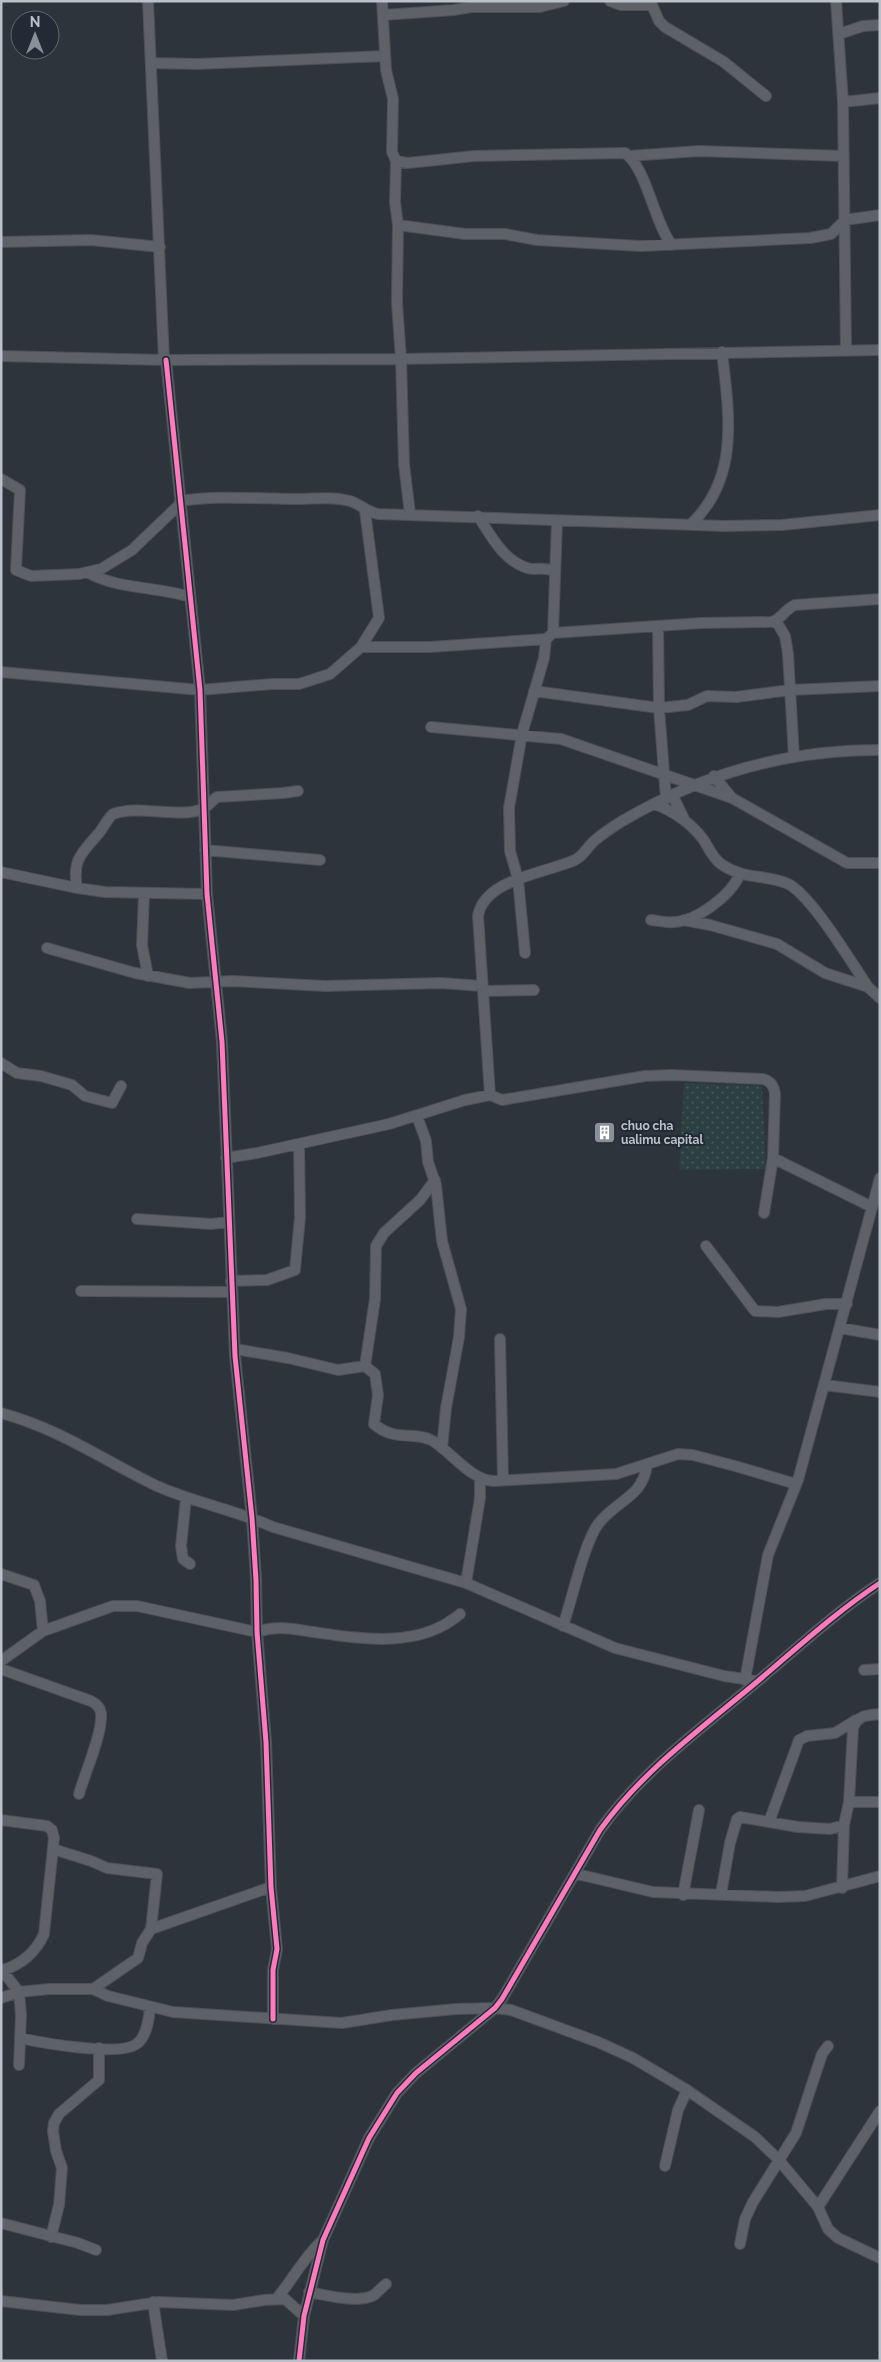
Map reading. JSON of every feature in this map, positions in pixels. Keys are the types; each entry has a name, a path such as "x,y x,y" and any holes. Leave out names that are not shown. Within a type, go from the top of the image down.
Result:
{"street":[{"path":"148,1 165,360 200,690 207,894 222,1042 231,1287 256,1580 257,1632 266,1742 271,1887 277,1949 273,1970 273,2019"},
{"path":"382,1 385,56 393,99 392,152 396,161 395,202 398,225 396,303 401,359 404,464 410,514"},
{"path":"383,14 454,10 471,7 540,7 564,1"},
{"path":"610,1 621,5 652,5 659,21 665,27 724,62 766,96"},
{"path":"836,1 843,102 846,350"},
{"path":"839,34 863,26 880,26"},
{"path":"151,63 198,64 385,56"},
{"path":"843,102 880,98"},
{"path":"396,161 408,163 474,156 618,152 629,156 699,151 843,156"},
{"path":"629,156 653,203 664,236 672,245"},
{"path":"398,225 465,234 504,234 537,240 640,246 810,238 831,234 845,220 880,215"},
{"path":"1,242 91,240 160,247"},
{"path":"1,356 165,360 401,359 880,350"},
{"path":"691,524 706,510 717,490 726,462 728,440 722,352"},
{"path":"1,480 20,490 16,570 31,576 101,570 132,550 180,503 198,498 298,499 325,497 352,502 365,511 378,514 478,516 557,522 782,525 880,515"},
{"path":"1,672 200,690 272,684 299,684 330,674 361,647 379,618 365,511"},
{"path":"478,516 496,544 509,558 528,569 544,567 554,571"},
{"path":"525,953 518,879 510,851 509,808 522,734 550,636 557,522"},
{"path":"87,572 102,581 174,592 190,597"},
{"path":"361,647 430,646 658,626 776,621 790,607 796,605 880,600"},
{"path":"776,621 785,636 794,757"},
{"path":"658,626 659,708 664,773 669,797 684,819 703,839 713,856 721,863 751,878 786,883 797,889 810,904 868,987 880,998"},
{"path":"534,691 659,708 688,705 706,696 736,697 790,690 880,686"},
{"path":"431,727 561,739 732,798 847,863 880,863"},
{"path":"861,750 880,756"},
{"path":"490,1095 482,989 479,909 489,896 518,879 577,860 593,842 623,820 694,784 714,776 750,765 794,757 861,750 880,750"},
{"path":"714,776 732,798"},
{"path":"77,888 77,866 83,849 98,834 113,814 158,810 191,812 204,809 217,797 283,794 298,791"},
{"path":"655,804 684,819"},
{"path":"205,850 320,860"},
{"path":"1,872 77,888 144,894 207,894"},
{"path":"651,920 675,922 698,915 731,890 736,884 740,873"},
{"path":"144,894 142,950 148,976"},
{"path":"684,920 737,932 777,944 825,973 868,987"},
{"path":"47,948 148,976 190,983 216,982 325,986 441,983 482,989 534,990"},
{"path":"1,1063 17,1073 41,1076 72,1085 85,1096 112,1103 121,1086"},
{"path":"226,1158 299,1144 417,1116 464,1100 490,1095 502,1100 618,1080 672,1075 762,1079 769,1081 774,1088 775,1094 773,1158 764,1213"},
{"path":"417,1116 426,1140 428,1162 434,1180 440,1230 461,1309 442,1448"},
{"path":"82,1291 231,1287 267,1280 295,1270 300,1217 299,1144"},
{"path":"773,1158 876,1198"},
{"path":"745,1680 768,1555 796,1484 825,1385 880,1178"},
{"path":"365,1366 375,1299 376,1246 384,1232 420,1200 434,1180"},
{"path":"137,1219 211,1224 229,1222"},
{"path":"706,1246 755,1311 778,1312 826,1304 847,1304"},
{"path":"840,1328 880,1335"},
{"path":"500,1339 503,1480"},
{"path":"235,1349 288,1358 338,1370 365,1366 375,1374 378,1395 374,1424 388,1434 430,1440 480,1479 503,1480 616,1474 672,1455 685,1454 796,1484"},
{"path":"825,1385 880,1392"},
{"path":"1,1413 58,1433 157,1486 186,1498 252,1518 273,1527 466,1584 616,1648 745,1680 758,1681"},
{"path":"563,1626 596,1528 606,1515 640,1488 646,1478 647,1465"},
{"path":"466,1584 480,1498 480,1479"},
{"path":"186,1498 180,1546 183,1559 190,1564"},
{"path":"1,1574 34,1586 40,1601 43,1631"},
{"path":"299,2361 304,2316 323,2240 369,2138 397,2093 416,2073 495,2008 520,1971 577,1874 600,1830 618,1805 657,1765 852,1602 880,1584"},
{"path":"1,1661 43,1631 113,1606 137,1606 257,1632 273,1626 362,1638 414,1637 446,1626 460,1614"},
{"path":"1,1669 92,1701 98,1706 101,1711 101,1719 93,1752 79,1794"},
{"path":"864,1670 880,1669"},
{"path":"768,1822 799,1740 807,1736 835,1733 862,1716 880,1714"},
{"path":"842,1888 844,1825 849,1802 853,1728 856,1720"},
{"path":"849,1802 880,1802"},
{"path":"683,1895 699,1810"},
{"path":"720,1894 730,1843 737,1819 748,1816 768,1822 798,1827 830,1829 844,1825"},
{"path":"1,1820 48,1826 52,1830 53,1850 44,1934 39,1945 31,1954 20,1962 2,1970 20,1992 19,2065"},
{"path":"53,1850 91,1861 107,1868 157,1874 151,1929 142,1943 138,1958 93,1989"},
{"path":"577,1874 653,1892 683,1895 720,1894 778,1897 805,1896 842,1888 880,1876"},
{"path":"151,1929 271,1887"},
{"path":"1,1998 20,1992 49,1989 93,1989 150,2007 173,2012 342,2023 418,2012 495,2008 511,2010 598,2042 640,2062 687,2090 755,2137 778,2160 818,2207 828,2228 838,2238 880,2258"},
{"path":"20,2038 56,2045 99,2048 135,2045 146,2031 150,2007"},
{"path":"740,2244 745,2219 778,2160 796,2133 822,2054 828,2046"},
{"path":"51,2237 59,2205 62,2168 56,2151 53,2131 54,2123 59,2114 99,2080 99,2048"},
{"path":"665,2166 678,2110 687,2090"},
{"path":"818,2207 880,2111"},
{"path":"1,2224 78,2243 96,2250"},
{"path":"276,2299 288,2286 314,2248 323,2240"},
{"path":"310,2292 330,2296 359,2298 374,2295 386,2284"},
{"path":"1,2301 80,2310 107,2310 153,2302 233,2304 285,2299 304,2316"},
{"path":"153,2302 162,2361"}],"shaded area":[{"path":"684,1083 762,1086 766,1169 679,1170"}],"cycle path":[{"path":"166,360 200,690 207,894 222,1042 235,1356 252,1518 257,1632 266,1742 271,1887 277,1949 273,1970 273,2019"},
{"path":"299,2361 304,2316 323,2240 369,2138 397,2093 416,2073 495,2008 600,1830 635,1788 694,1733 817,1630 880,1583"}],"place":[{"name":"chuo cha ualimu capital","path":"605,1133"}]}
